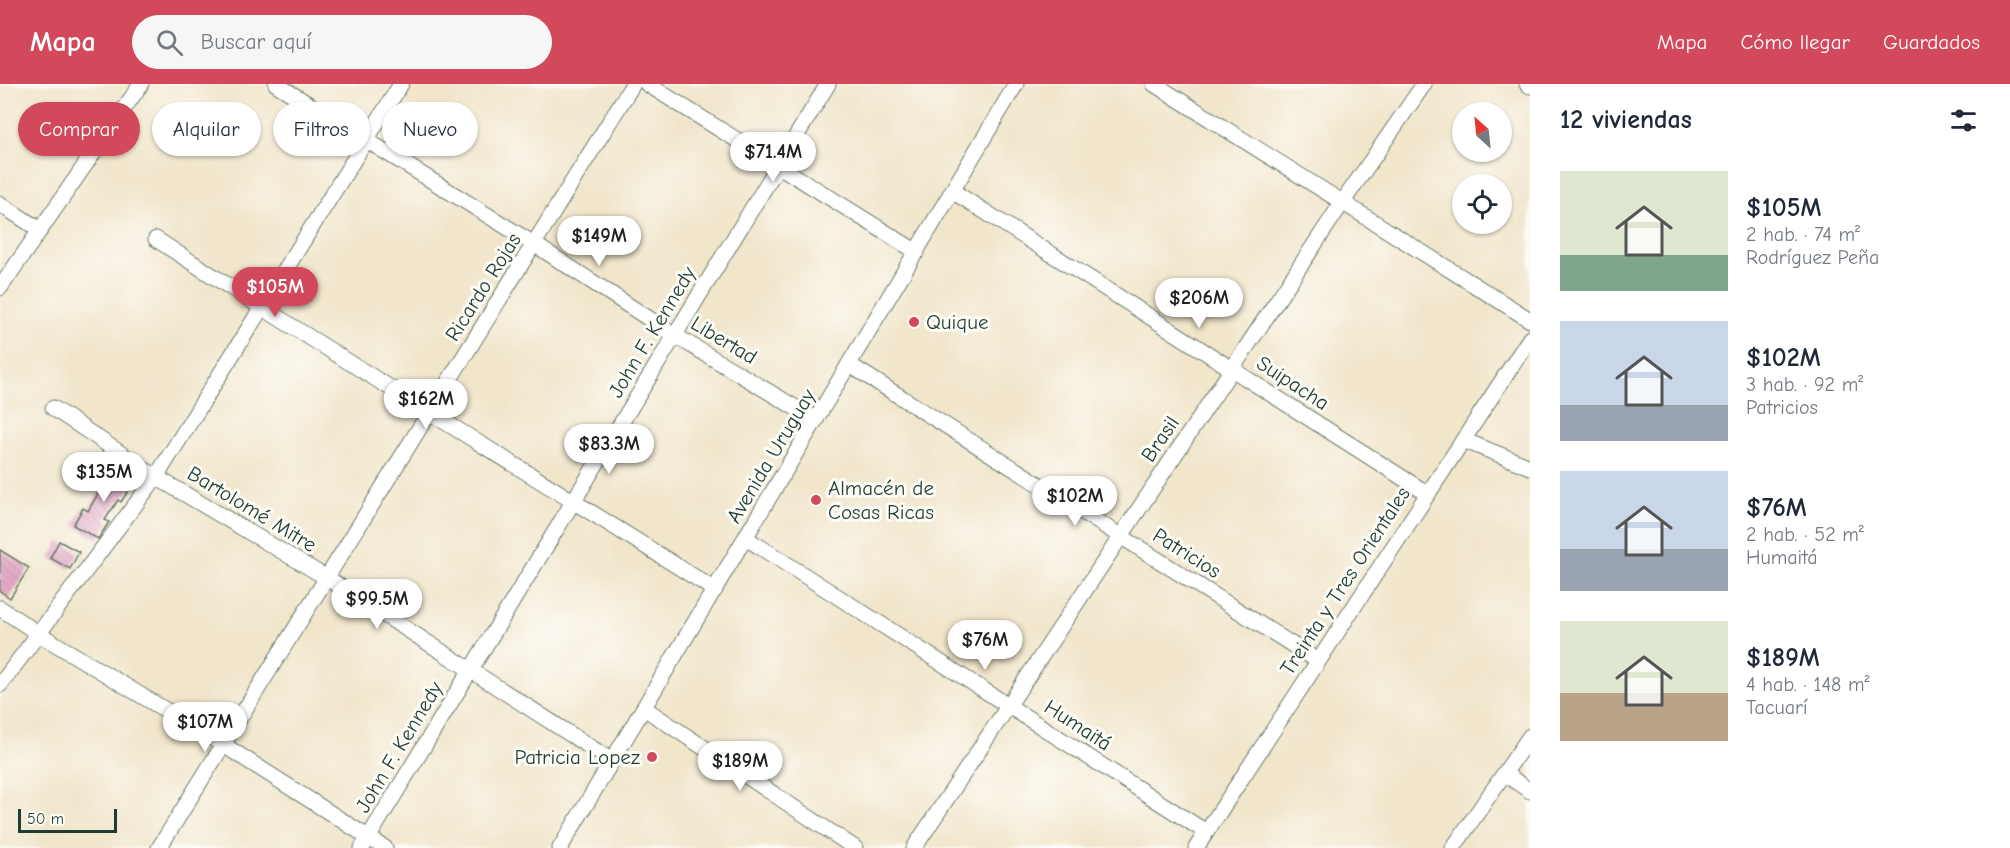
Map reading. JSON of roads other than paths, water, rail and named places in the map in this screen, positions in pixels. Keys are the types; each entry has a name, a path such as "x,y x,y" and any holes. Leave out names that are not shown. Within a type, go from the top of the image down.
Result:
{"street":[{"path":"0,288 141,84"},
{"name":"Libertad","path":"276,84 304,102"},
{"path":"370,134 401,84"},
{"name":"Ricardo Rojas","path":"159,848 633,84"},
{"path":"647,84 917,252"},
{"name":"John F. Kennedy","path":"365,842 828,84"},
{"name":"Avenida Uruguay","path":"560,848 954,192 1016,84"},
{"path":"1154,84 1530,320"},
{"name":"Brasil","path":"914,848 1342,203 1424,84"},
{"name":"Libertad","path":"370,143 534,244 674,335 816,420"},
{"path":"0,685 156,477 357,156"},
{"name":"Suipacha","path":"954,192 1428,494"},
{"path":"0,204 40,230"},
{"path":"156,239 262,308 574,500 715,590"},
{"name":"Treinta y Tres Orientales","path":"1196,848 1530,338"},
{"name":"Patricios","path":"850,365 1318,661"},
{"name":"Bartolomé Mitre","path":"53,408 156,477 327,578 612,761"},
{"path":"1463,440 1530,467"},
{"name":"Humaitá","path":"746,538 1206,832"},
{"path":"0,608 222,744 365,842 385,848"},
{"path":"644,708 855,848"},
{"path":"1454,848 1530,736"},
{"path":"1505,774 1530,790"}],"place":[{"name":"Quique","path":"914,322"},
{"name":"Almacén de Cosas Ricas","path":"816,500"},
{"name":"Patricia Lopez","path":"652,757"}]}
